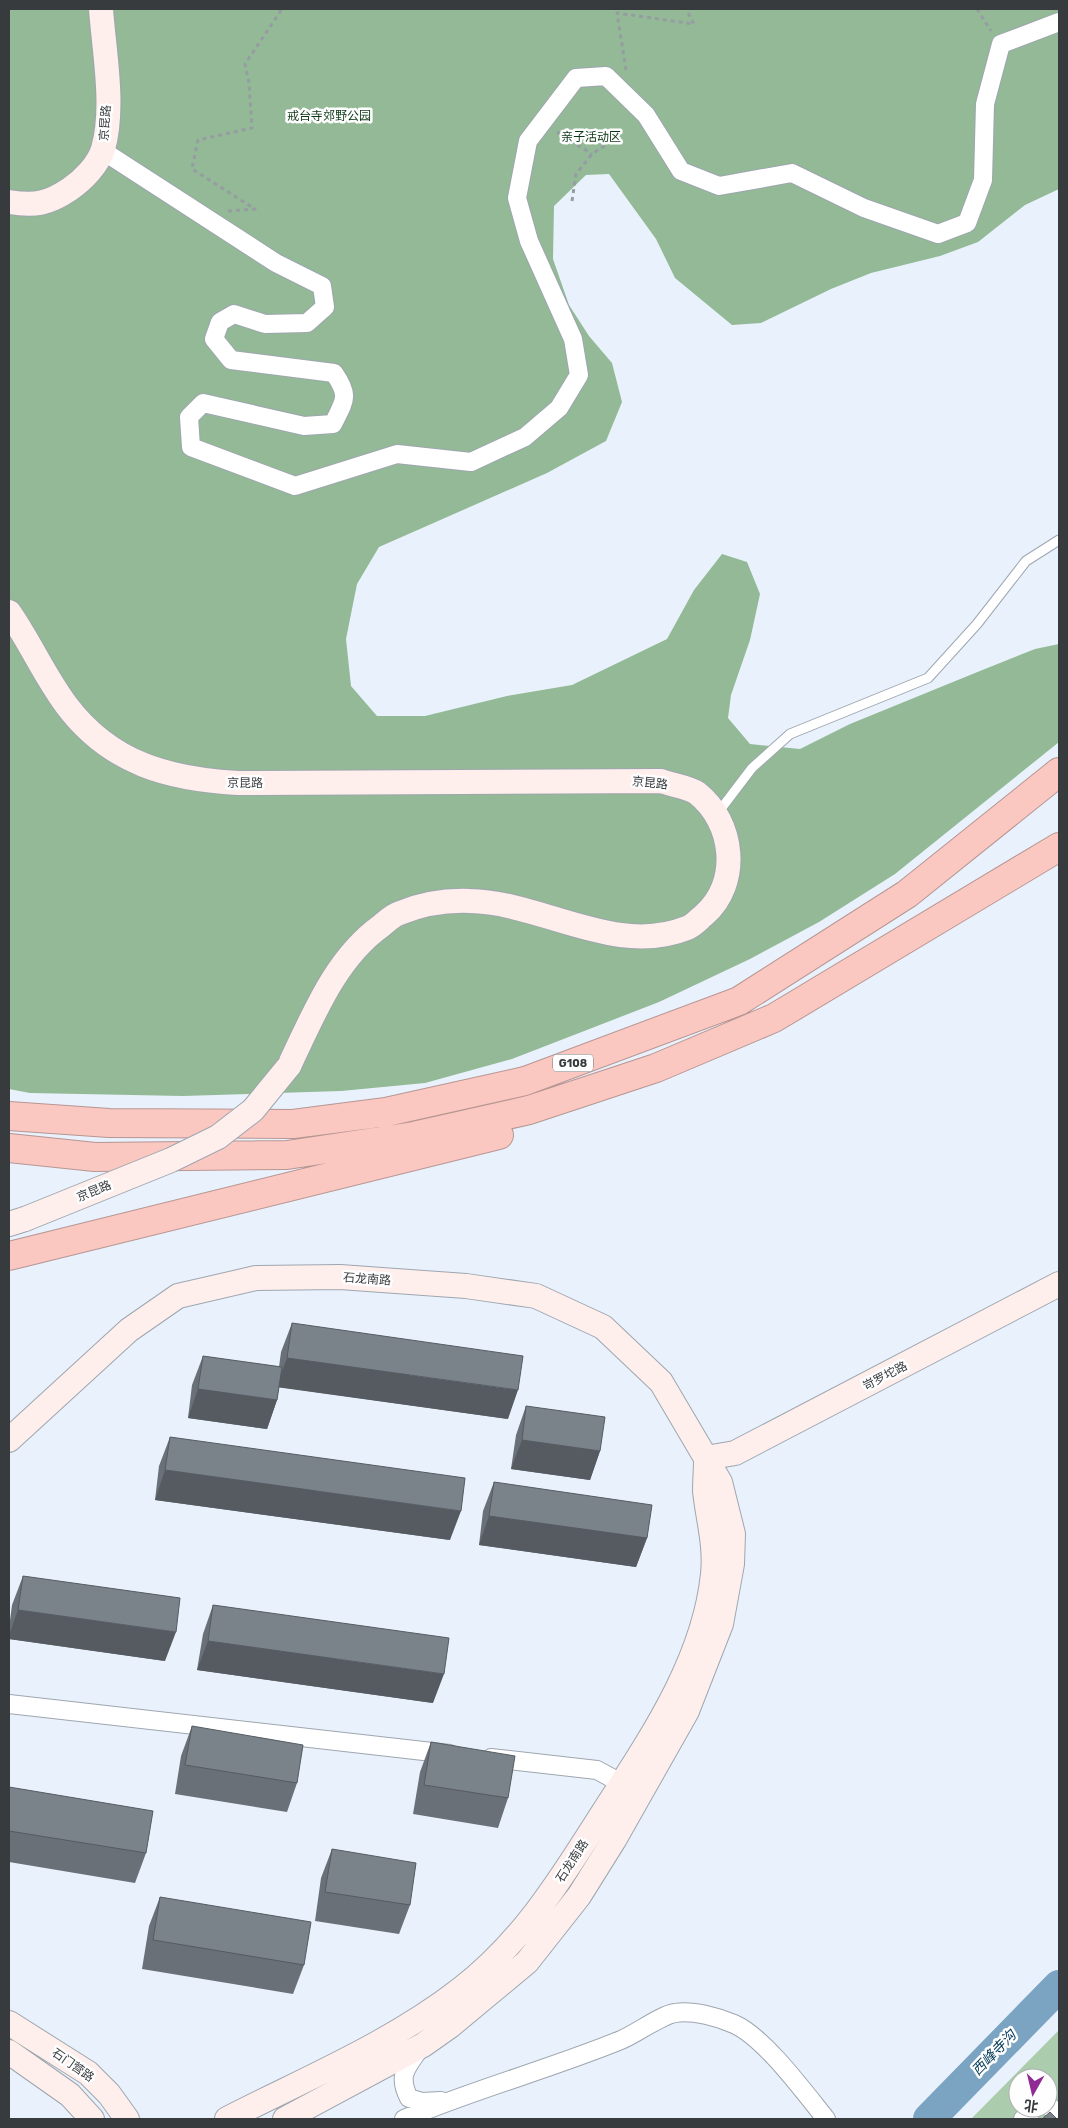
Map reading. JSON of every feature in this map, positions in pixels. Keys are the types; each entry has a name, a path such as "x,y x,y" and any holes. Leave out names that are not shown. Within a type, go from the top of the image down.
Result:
{"highway":[{"name":"G108","path":"9,1116 108,1123 294,1124 386,1112 525,1081 739,1000 907,894 1059,772"},
{"name":"G108","path":"9,1148 95,1157 287,1155 414,1136 529,1110 656,1068 774,1018 1059,847"},
{"path":"9,1256 534,1127 623,1097 656,1068"}],"main road":[{"name":"京昆路","path":"9,202 28,205 51,202 88,175 103,151 107,129 107,82 100,9"},
{"name":"京昆路","path":"9,612 67,706 86,728 128,759 159,772 202,781 238,783 661,781 696,792 717,814 728,843 729,876 714,906 689,928 660,937 592,930 512,908 471,900 433,902 398,913 368,936 346,959 309,1023 289,1066 253,1110 218,1137 171,1160 17,1222"},
{"name":"石龙南路","path":"9,1440 129,1330 178,1296 256,1278 340,1277 466,1286 536,1296 603,1327 661,1382 720,1482 733,1534 728,1594 721,1624 687,1712 632,1789 528,1924 509,1946 468,1983 401,2030 227,2119"},
{"name":"岢罗坨路","path":"706,1458 735,1453 1059,1284"},
{"name":"石龙南路","path":"285,2119 423,2045 476,2006 527,1962 578,1896 632,1789"},
{"name":"石门营路","path":"9,2023 88,2073 109,2094 127,2119"},
{"name":"石门营路","path":"9,2052 70,2094 92,2119"}],"street":[{"path":"103,151 276,263 322,286 324,307 307,323 265,324 234,314 220,322 214,339 231,360 334,373 344,388 345,400 333,424 304,426 203,403 189,417 190,447 295,486 397,454 470,462 525,437 559,408 579,375 574,339 529,241 517,198 528,141 576,78 606,76 646,115 681,171 719,186 792,173 864,208 938,234 967,223 983,180 985,104 1001,44 1059,22"},
{"path":"9,1704 598,1770 632,1789"},
{"path":"404,2119 446,2101 622,2040 674,2013 703,2014 735,2024 760,2044 792,2076 826,2119"},
{"path":"423,2045 404,2070 403,2086 409,2098 422,2102 446,2101"}],"lane":[{"path":"717,814 752,768 790,734 928,678 977,624 1026,561 1059,540"}],"path":[{"path":"197,212 254,209 192,169 198,140 252,128 250,83 246,64 282,9"},
{"path":"631,100 617,13 694,24 686,9"},
{"path":"977,9 1001,44"},
{"path":"541,122 592,154"},
{"path":"572,201 576,174 592,154 618,137"}],"green space":[{"path":"9,9 1059,9 1059,189 1025,205 978,242 940,256 871,273 831,289 761,323 732,325 675,278 656,239 609,174 586,175 554,206 553,259 569,305 589,336 612,363 622,402 606,441 547,473 379,547 357,584 346,639 351,686 377,716 425,716 507,696 572,685 667,639 694,590 722,554 747,562 760,594 750,640 731,695 728,718 750,744 800,749 850,724 975,673 1035,649 1059,644 1059,742 895,874 819,922 750,959 659,1002 512,1059 425,1083 341,1091 183,1096 30,1093 9,1089"},
{"path":"1059,2030 1059,2119 971,2119 1008,2082 1008,2118 1058,2118 1058,2068 1021,2068"}],"building":[{"path":"292,1323 523,1356 518,1390 287,1358"},
{"path":"203,1356 282,1367 277,1400 198,1389"},
{"path":"526,1406 605,1417 600,1451 522,1440"},
{"path":"170,1437 465,1478 461,1511 165,1470"},
{"path":"494,1482 652,1505 647,1538 489,1516"},
{"path":"23,1576 180,1598 176,1632 18,1610"},
{"path":"213,1605 449,1638 444,1674 208,1641"},
{"path":"192,1726 303,1745 297,1783 185,1765"},
{"path":"431,1742 515,1756 508,1798 424,1785"},
{"path":"9,1787 153,1811 146,1853 9,1831"},
{"path":"332,1849 416,1863 410,1905 325,1892"},
{"path":"160,1897 311,1922 304,1965 153,1940"}],"waterway":[{"name":"西峰寺沟","path":"929,2119 1059,1986"}],"park label":[{"name":"戒台寺郊野公园","path":"329,116"},
{"name":"亲子活动区","path":"591,137"}]}
